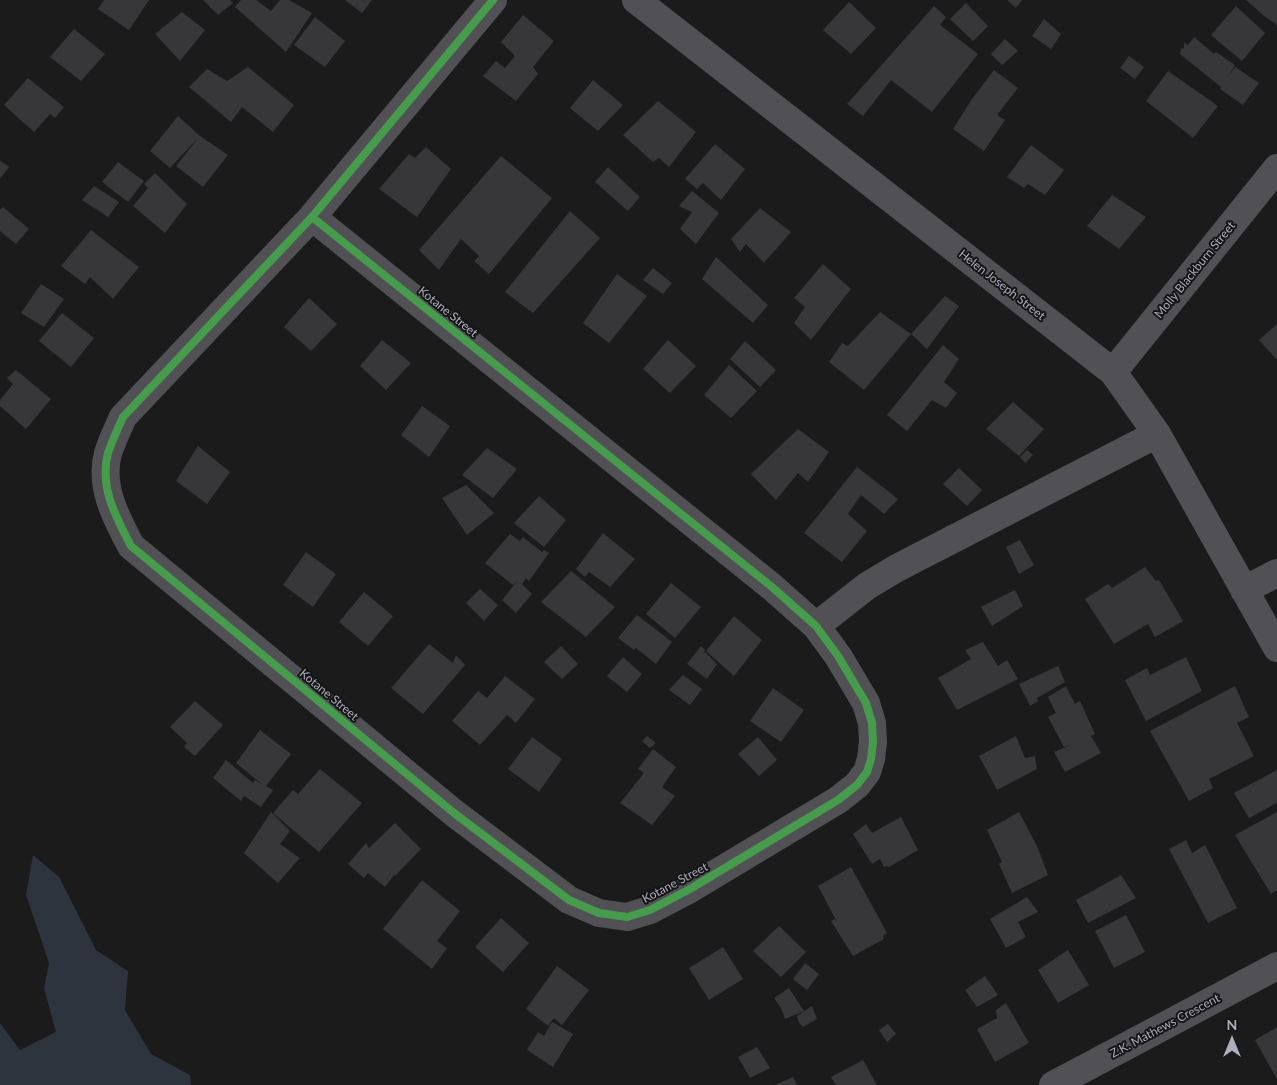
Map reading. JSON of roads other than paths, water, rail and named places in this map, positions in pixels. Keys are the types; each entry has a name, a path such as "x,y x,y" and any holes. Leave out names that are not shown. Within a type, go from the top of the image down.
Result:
{"street":[{"name":"Kotane Street","path":"312,217 764,581 816,626 838,656 866,703 872,723 873,742 871,760 868,772 857,785 838,800 690,889 650,910 627,917 599,913 569,900 454,813 131,546 112,508 105,480 108,453 123,416 312,217 494,0"},
{"name":"Helen Joseph Street","path":"636,0 1113,372 1158,434 1277,648"},
{"name":"Molly Blackburn Street","path":"1113,372 1277,168"},
{"path":"816,626 868,586 897,568 1158,434"},
{"path":"1244,590 1277,572"},
{"name":"Z.K. Mathews Crescent","path":"1053,1085 1277,966"}]}
